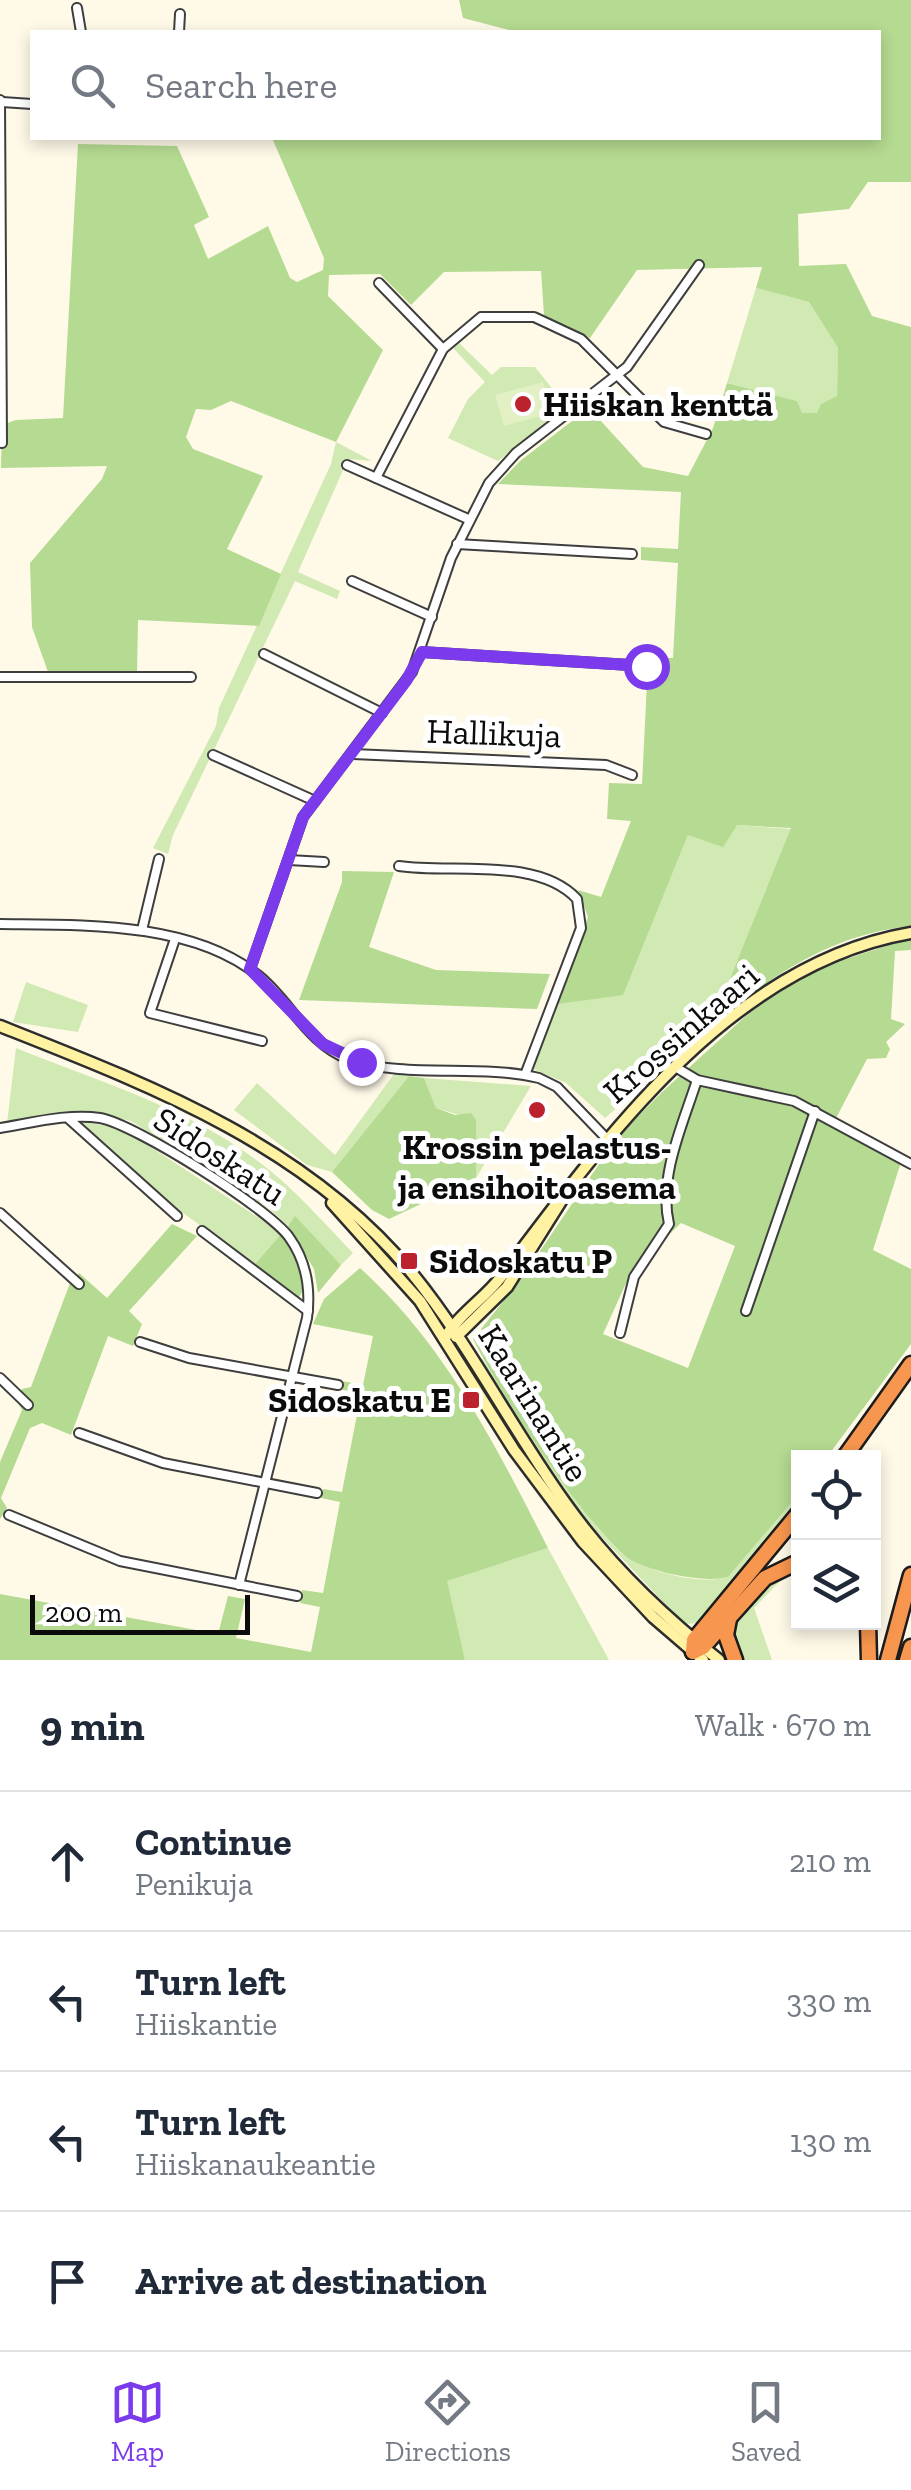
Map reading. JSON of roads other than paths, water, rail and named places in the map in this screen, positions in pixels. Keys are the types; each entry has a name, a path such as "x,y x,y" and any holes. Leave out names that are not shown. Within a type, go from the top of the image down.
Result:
{"highway":[{"path":"850,1450 911,1364"},
{"path":"698,1650 791,1524"},
{"path":"698,1650 765,1578 791,1565"},
{"path":"888,1660 911,1575"},
{"path":"730,1618 726,1635 736,1660"},
{"path":"868,1630 869,1660"},
{"path":"907,1660 911,1647"}],"main road":[{"name":"Krossinkaari","path":"445,1338 486,1296 606,1138 676,1068 754,1000 794,973 839,952 911,933"},
{"name":"Kaarinantie","path":"0,1026 183,1101 240,1132 303,1175 379,1237 453,1326 568,1507 626,1576 698,1650"},
{"name":"Kaarinantie","path":"303,1175 403,1280 445,1338 514,1450 619,1584 698,1650 719,1660"},
{"name":"Krossinkaari","path":"460,1337 518,1272 568,1188"},
{"path":"445,1338 460,1337"}],"street":[{"path":"77,8 82,30"},
{"path":"179,30 180,14"},
{"path":"2,443 1,101 30,104"},
{"path":"250,969 303,817 353,754 422,652 468,519 505,462 619,374 642,349 699,264"},
{"path":"379,282 443,349"},
{"path":"376,478 443,349 480,317 534,317 580,339 664,422 706,434"},
{"path":"347,465 468,519"},
{"path":"457,544 632,554"},
{"path":"352,581 432,617"},
{"path":"422,652 646,666"},
{"path":"264,654 382,713"},
{"path":"0,676 192,677"},
{"name":"Hallikuja","path":"353,754 611,766 632,775"},
{"path":"213,755 315,802"},
{"path":"142,930 159,860"},
{"path":"289,860 324,862"},
{"path":"399,866 500,868 565,889 578,899 581,928 525,1075"},
{"path":"0,924 142,930 175,938 250,969 312,1035 346,1058 396,1067 525,1075 557,1087 606,1138"},
{"path":"175,938 150,1013 262,1041"},
{"path":"676,1068 697,1080 776,1094 911,1164"},
{"path":"620,1333 634,1277 670,1224 665,1207 674,1154 697,1080"},
{"path":"746,1310 815,1111"},
{"name":"Sidoskatu","path":"0,1128 96,1117 130,1129 269,1217 289,1237 302,1260 308,1284 308,1311 239,1584"},
{"path":"69,1119 177,1216"},
{"path":"0,1213 79,1284"},
{"path":"202,1231 308,1311"},
{"path":"140,1342 189,1358 338,1385"},
{"path":"0,1378 28,1404"},
{"path":"79,1433 163,1463 317,1493"},
{"path":"9,1515 120,1561 298,1596"}],"place":[{"name":"Hiiskan kenttä","path":"523,404"},
{"name":"Krossin pelastus- ja ensihoitoasema","path":"537,1110"},
{"name":"Sidoskatu P","path":"409,1261"},
{"name":"Sidoskatu E","path":"471,1400"}]}
